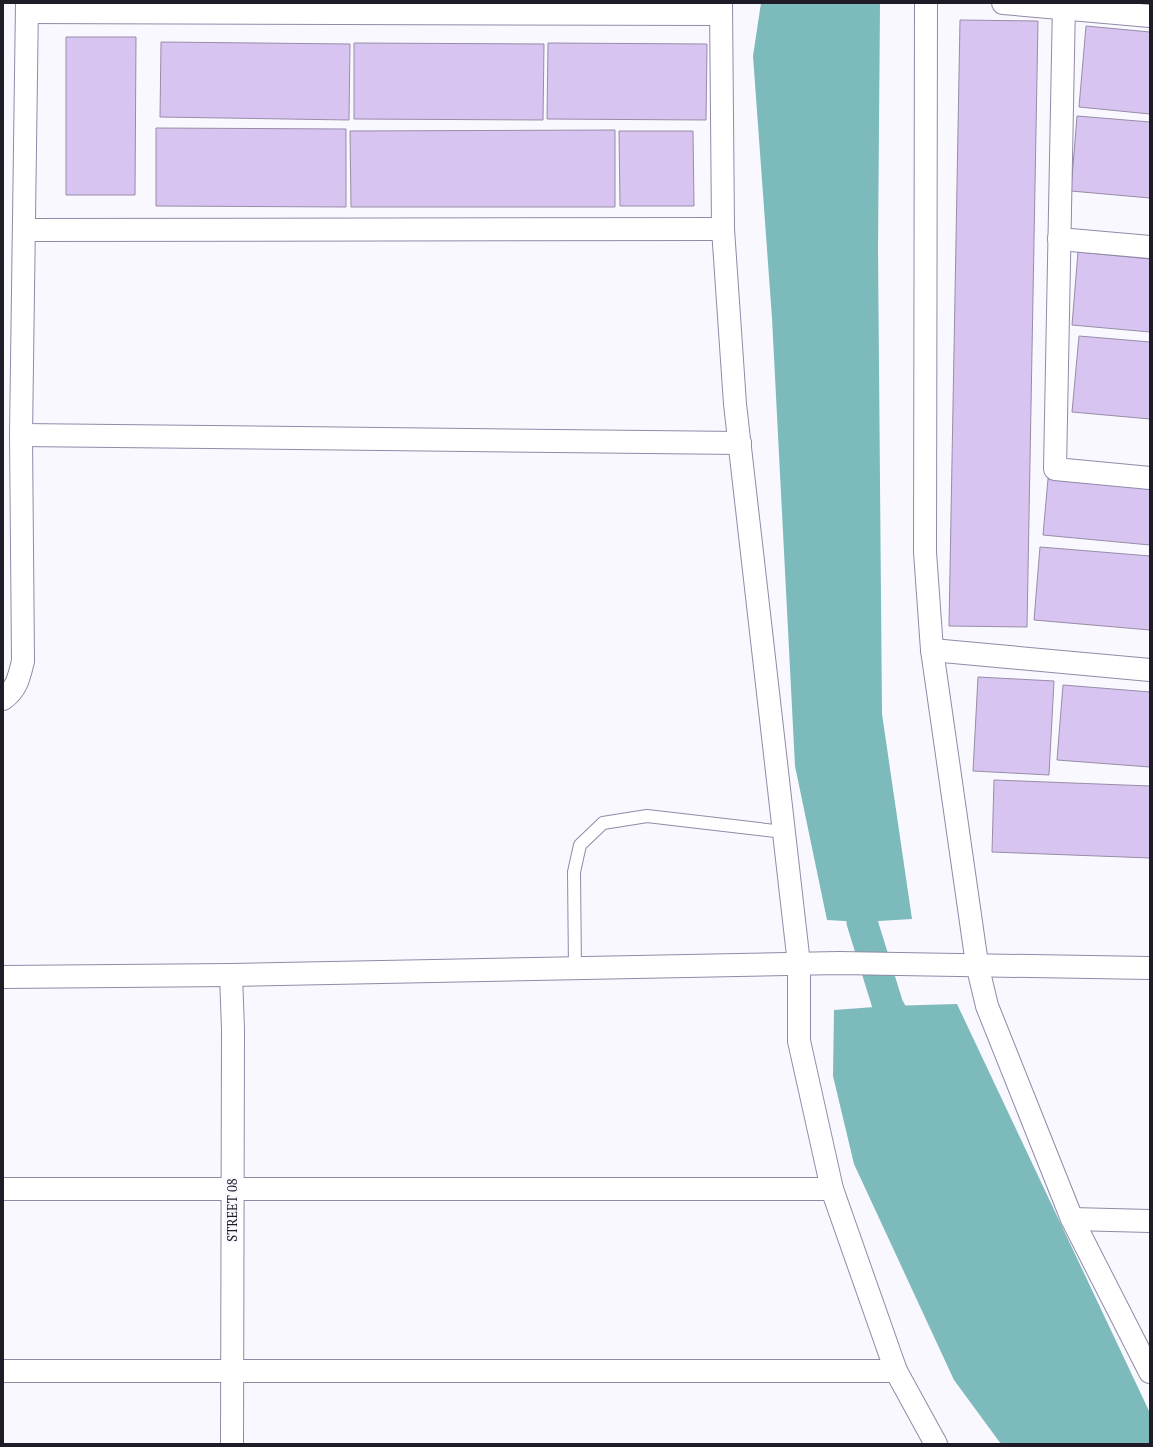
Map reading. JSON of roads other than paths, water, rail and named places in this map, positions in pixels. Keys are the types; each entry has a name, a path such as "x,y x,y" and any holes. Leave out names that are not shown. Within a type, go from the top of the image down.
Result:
{"street":[{"path":"926,3 925,552 932,650 977,964 987,1006 1072,1219 1150,1372"},
{"path":"1003,3 1064,6 1150,16"},
{"path":"1064,6 1055,469 1150,478"},
{"path":"3,699 12,693 19,679 23,661 21,435 27,7 721,9 723,229 735,404 799,964 799,1041 832,1188 896,1371 936,1444"},
{"path":"24,230 723,229"},
{"path":"1059,239 1150,247"},
{"path":"21,435 740,443"},
{"path":"932,650 1150,670"},
{"path":"3,977 230,975 839,963 977,964 1150,968"},
{"name":"STREET 08","path":"230,975 233,1029 231,1188 232,1444"},
{"path":"3,1189 832,1188"},
{"path":"1072,1219 1150,1221"},
{"path":"3,1371 896,1371"}],"lane":[{"path":"575,968 574,872 580,845 603,823 647,816 784,832"}],"water":[{"path":"761,3 880,3 878,249 882,714 912,919 862,922 827,920 795,766 772,318 753,56"},
{"path":"957,1004 1150,1413 1150,1444 1001,1444 954,1380 854,1164 833,1076 834,1010 888,1006"}],"waterway":[{"path":"860,879 862,922 888,1006 908,1043"}]}
